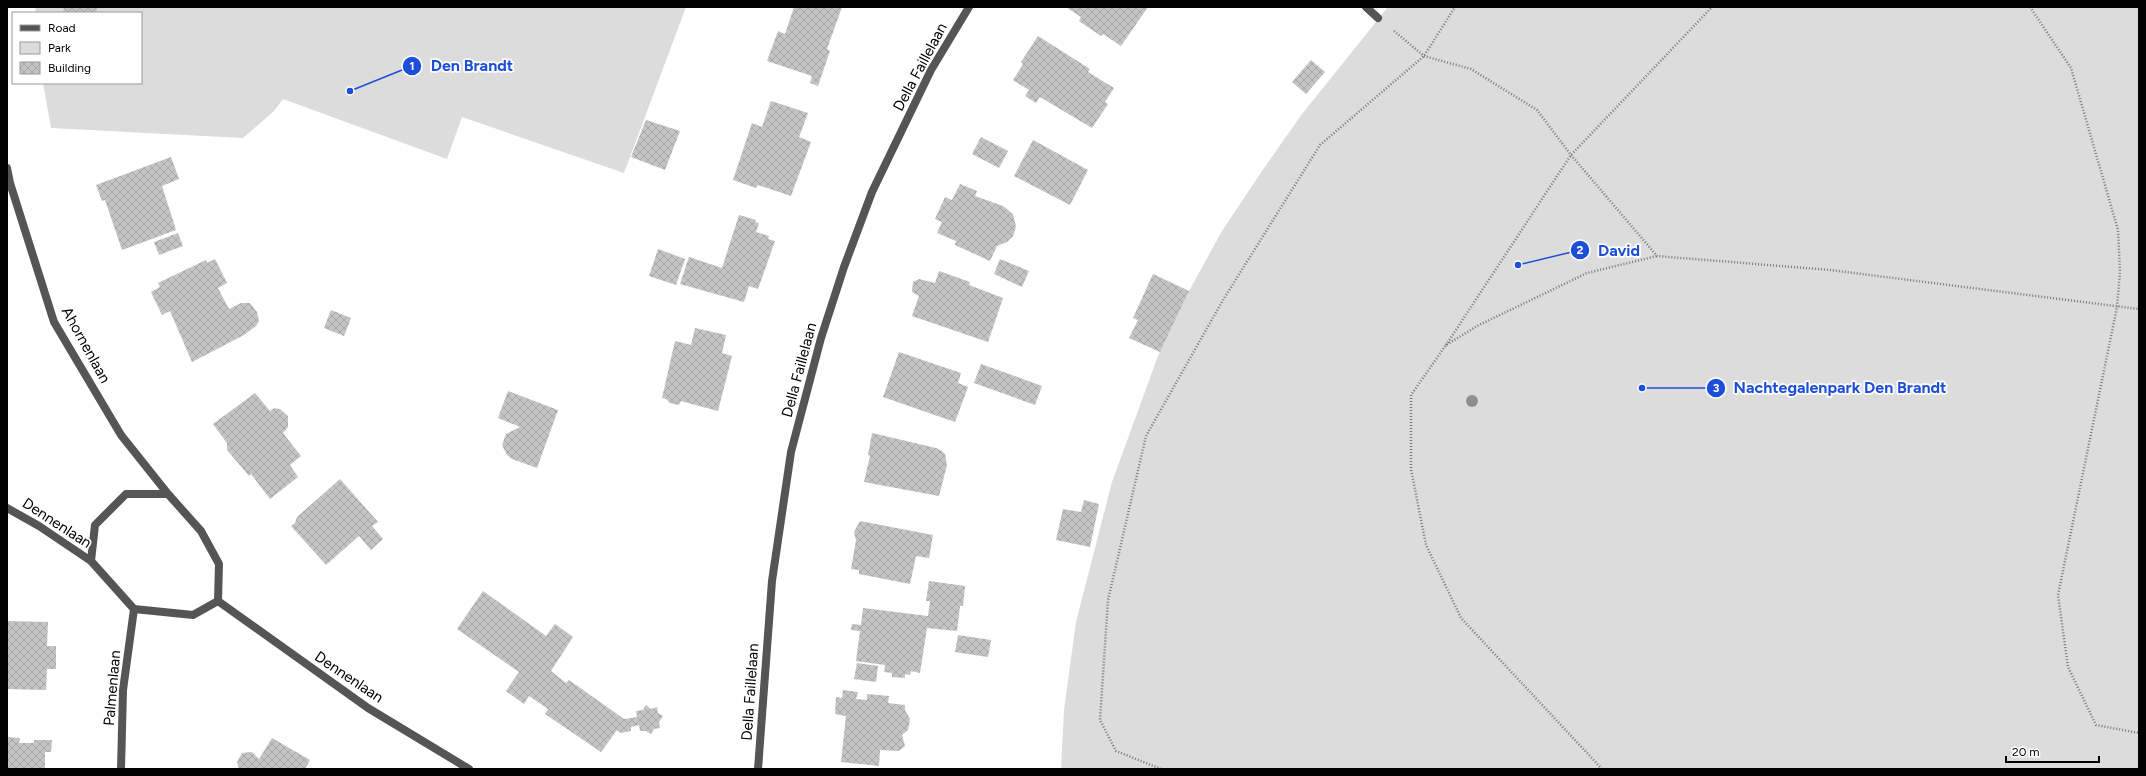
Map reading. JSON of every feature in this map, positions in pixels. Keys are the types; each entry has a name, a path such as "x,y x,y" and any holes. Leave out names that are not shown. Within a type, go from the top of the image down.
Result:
{"street":[{"name":"Della Faillelaan","path":"758,769 773,574 791,452 821,338 844,268 872,192 931,70 969,7"},
{"path":"1366,7 1378,18"},
{"name":"Ahornenlaan","path":"7,168 10,183 54,322 120,434 168,494"},
{"name":"Dennenlaan","path":"91,561 95,525 126,494 168,494"},
{"path":"134,609 193,616 218,601 219,564 201,531 168,494"},
{"name":"Dennenlaan","path":"7,508 39,526 91,561 134,609"},
{"name":"Dennenlaan","path":"218,601 368,708 469,769"},
{"name":"Palmenlaan","path":"121,769 123,690 134,609"}],"path":[{"path":"1161,769 1116,752 1100,720 1108,600 1146,436 1222,300 1320,145 1424,56 1455,7"},
{"path":"1602,769 1461,618 1426,545 1411,469 1411,395 1446,345 1571,155 1712,7"},
{"path":"2030,7 2071,68 2118,230 2120,272 2118,307 2058,595 2068,667 2096,725 2139,733"},
{"path":"1378,18 1424,56 1471,69 1537,110 1571,155 1657,256"},
{"path":"1446,345 1479,325 1587,273 1657,256 1830,270 2139,309"}],"green space":[{"path":"35,7 686,7 624,173 462,117 447,159 283,99 274,111 243,138 51,128 43,84 142,84 142,12 36,12"},
{"path":"1388,7 2139,7 2139,769 1061,769 1064,710 1076,622 1112,482 1158,356 1189,291 1222,231 1302,114"}],"building":[{"path":"64,7 97,7 96,12 63,12"},
{"path":"794,7 842,7 827,49 830,51 818,86 810,83 812,76 767,61 778,31 785,34"},
{"path":"1066,7 1148,7 1121,46 1103,34 1101,36 1079,21 1081,17"},
{"path":"1038,36 1090,69 1088,72 1114,88 1105,102 1108,104 1092,128 1040,97 1036,103 1025,96 1029,90 1013,80 1023,64 1021,62"},
{"path":"1311,60 1325,72 1306,94 1292,82"},
{"path":"771,101 808,113 799,137 811,142 791,196 758,185 756,188 733,180 752,123 762,127"},
{"path":"646,120 680,131 665,170 631,157"},
{"path":"981,137 1008,151 999,168 972,154"},
{"path":"1033,140 1088,170 1070,205 1014,176"},
{"path":"171,157 179,179 162,186 176,230 122,250 105,200 102,201 96,185"},
{"path":"960,184 977,191 975,196 1003,206 1013,214 1016,227 1013,236 1007,242 997,246 990,261 955,245 956,241 937,233 942,222 935,219 945,197 952,200"},
{"path":"739,215 756,220 755,222 759,223 756,232 769,236 768,239 775,241 758,289 749,286 744,302 680,284 689,257 722,268"},
{"path":"178,233 183,246 159,255 154,242"},
{"path":"658,249 685,259 676,285 649,276"},
{"path":"215,259 227,283 218,288 229,309 241,303 250,303 257,312 259,321 256,326 244,335 192,362 170,311 162,315 151,292 160,287 158,283 206,260 207,263"},
{"path":"1000,259 1029,271 1022,287 994,274"},
{"path":"939,271 970,282 969,285 1003,298 988,342 912,316 919,296 912,292 913,282 919,279 935,283"},
{"path":"1153,274 1189,291 1160,352 1129,338 1138,320 1133,318"},
{"path":"331,310 351,318 344,336 324,328"},
{"path":"695,328 726,335 722,353 732,356 718,411 681,401 679,405 670,403 666,399 662,398 675,341 691,345"},
{"path":"899,352 961,373 958,383 968,387 955,422 883,397"},
{"path":"981,364 1042,386 1035,405 974,383"},
{"path":"508,391 558,410 537,468 512,459 507,455 502,445 506,434 520,427 498,418"},
{"path":"255,393 270,411 274,408 280,409 288,416 288,427 283,433 301,456 290,465 298,477 270,499 251,474 249,476 227,450 227,443 213,424"},
{"path":"872,433 936,448 942,451 945,454 947,465 939,496 864,482 870,456 868,455"},
{"path":"340,479 378,522 372,526 383,539 371,550 359,536 326,565 291,526 295,523 297,517"},
{"path":"1084,500 1099,504 1090,547 1056,540 1063,509 1081,512"},
{"path":"860,521 933,535 929,558 916,556 910,584 859,574 859,570 851,569 856,540 854,532"},
{"path":"929,581 965,586 963,606 960,606 957,631 927,628 920,673 911,671 910,675 905,674 905,678 892,677 892,673 884,672 885,665 856,661 860,631 851,630 852,624 861,625 863,608 928,616 930,601 926,601"},
{"path":"483,591 546,636 555,624 573,637 551,671 566,683 569,680 624,719 637,717 636,711 643,710 646,705 651,709 657,707 658,713 663,716 659,722 660,728 654,729 651,734 646,731 640,731 639,725 631,727 631,731 621,733 617,730 601,752 545,714 548,709 529,696 524,704 506,691 519,672 457,629"},
{"path":"7,621 48,622 47,646 56,646 56,669 47,669 46,690 7,689"},
{"path":"958,635 991,640 988,657 955,652"},
{"path":"857,663 878,666 876,682 854,679"},
{"path":"843,690 858,692 856,699 867,700 867,694 889,696 888,703 905,705 905,710 910,719 908,730 902,735 905,746 899,751 880,750 879,766 841,762 846,716 835,714 836,697 842,698"},
{"path":"7,737 20,738 19,743 34,743 34,740 52,740 51,752 45,752 45,769 7,769"},
{"path":"272,738 310,760 305,769 239,769 237,762 242,753 252,752 259,759"}],"place":[{"name":"Den Brandt","path":"350,91"},
{"name":"David","path":"1518,265"},
{"name":"Nachtegalenpark Den Brandt","path":"1642,388"}]}
